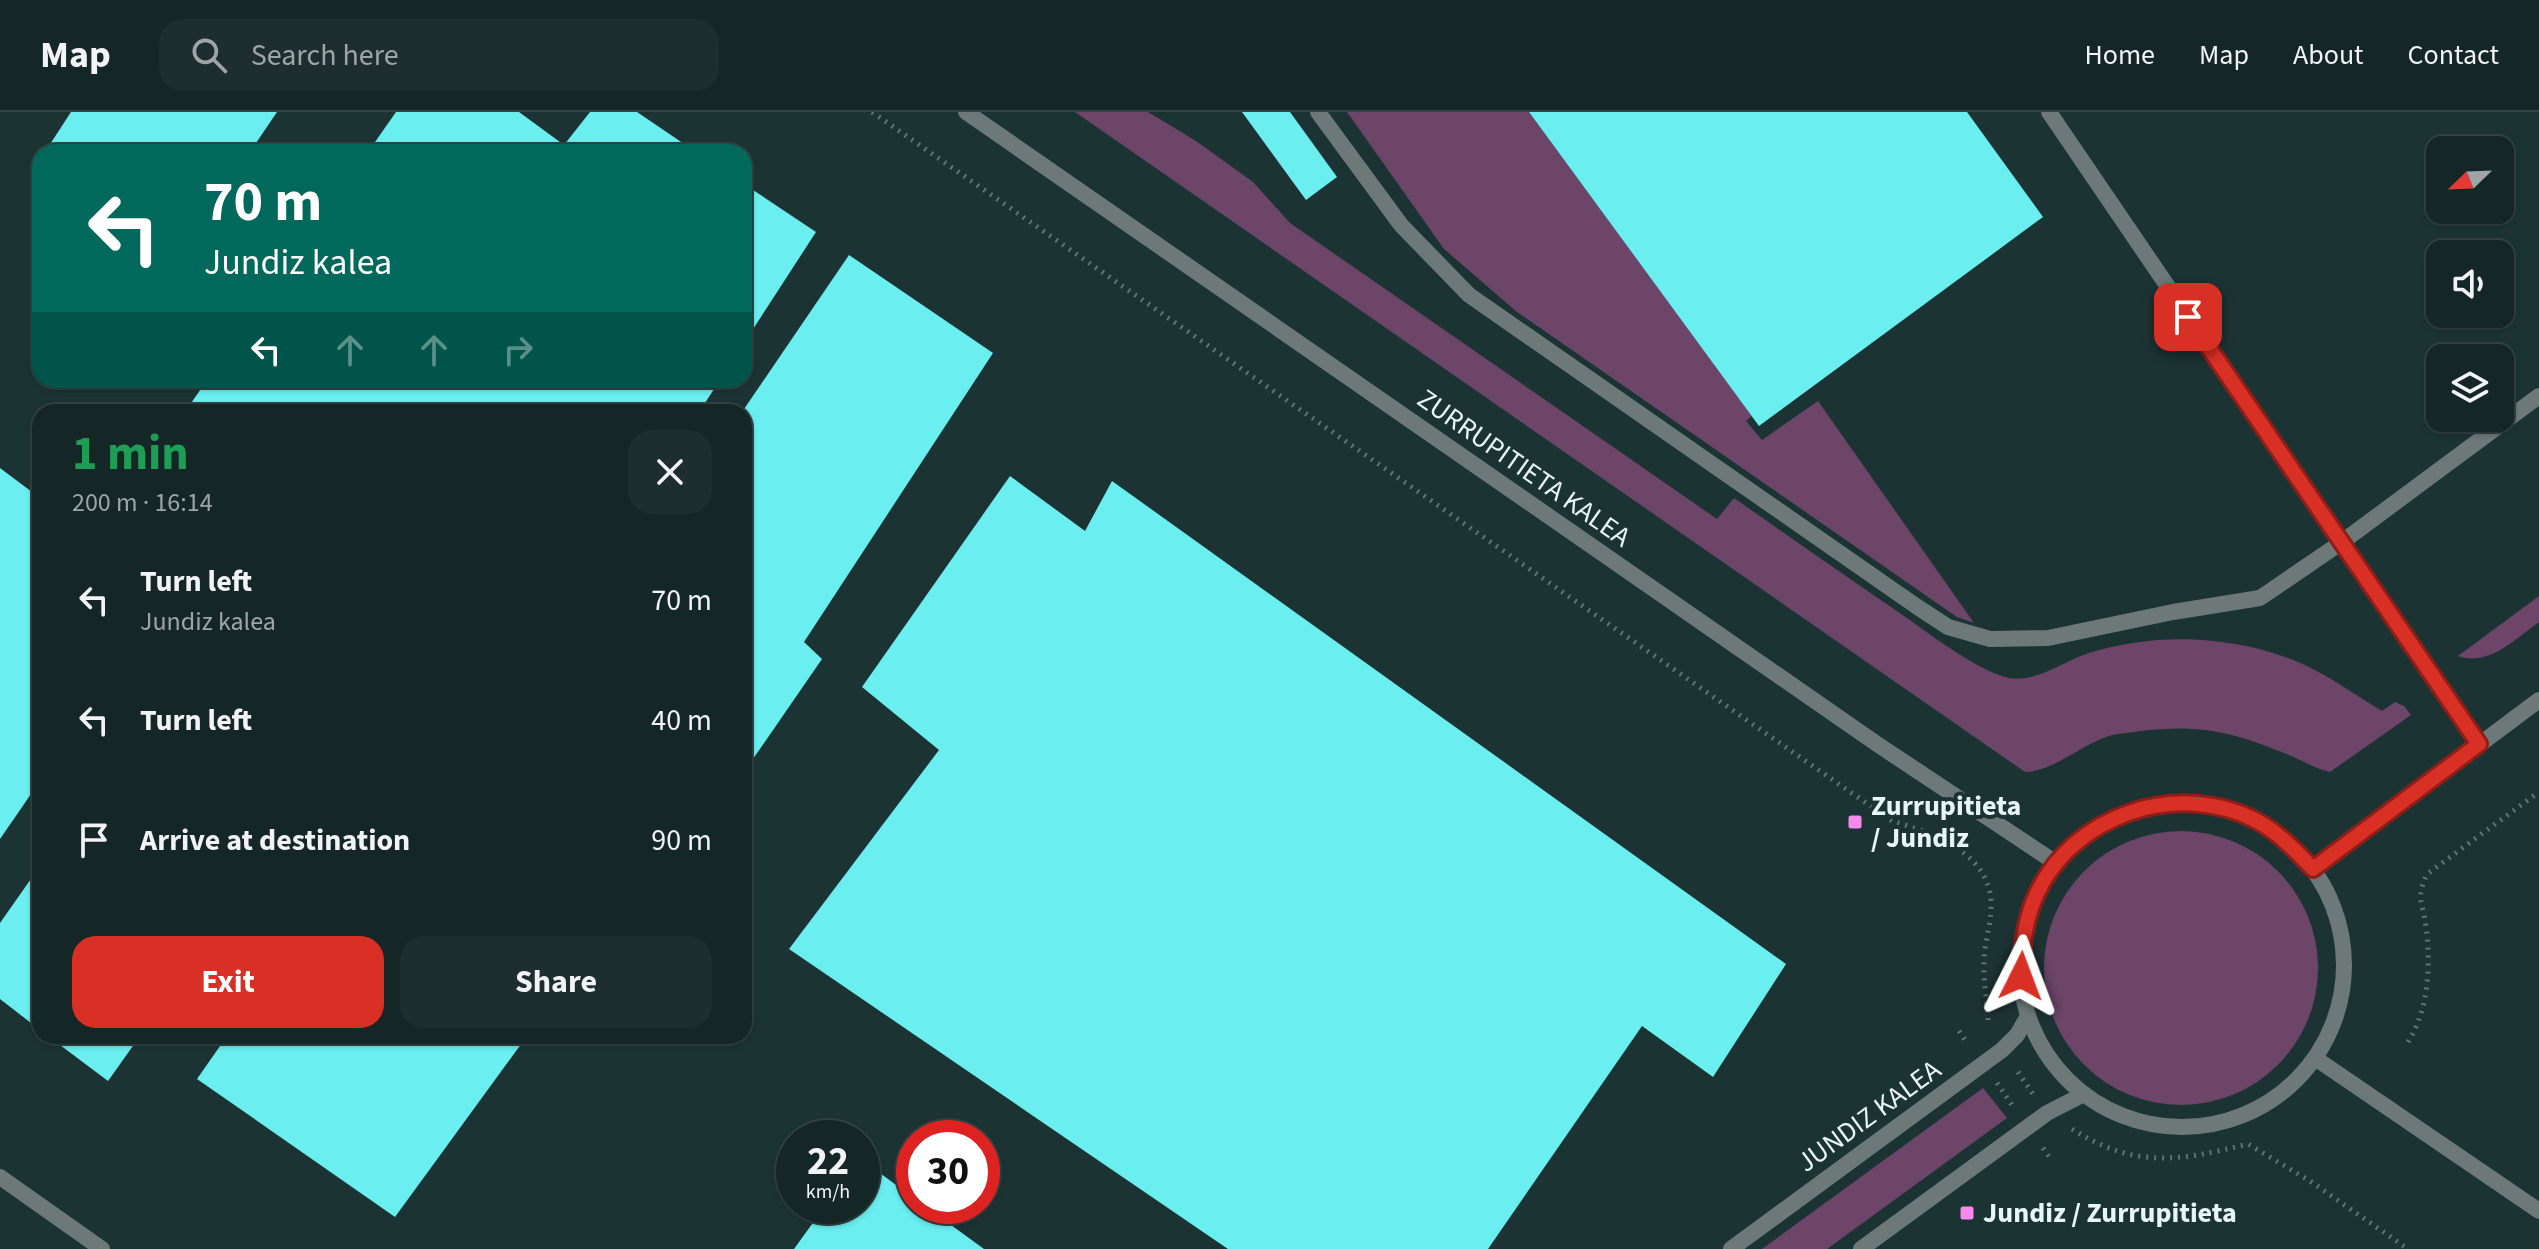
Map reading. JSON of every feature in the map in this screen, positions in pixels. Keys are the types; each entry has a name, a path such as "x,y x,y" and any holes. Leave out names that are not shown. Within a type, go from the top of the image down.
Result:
{"street":[{"name":"ZURRUPITIETA KALEA","path":"966,112 1877,744 2056,863"},
{"path":"1318,112 1401,225 1469,295 1948,627 1990,639 2048,638 2260,598 2342,542 2539,396"},
{"path":"2049,112 2479,744"},
{"path":"2313,869 2539,700"},
{"path":"2186,802 2222,808 2257,821 2287,842 2313,869 2332,904 2343,943 2343,983 2334,1022 2315,1058 2291,1086 2260,1107 2226,1122 2189,1127 2152,1124 2116,1113 2084,1094 2051,1059 2028,1016 2021,976 2023,936 2035,897 2056,863 2082,837 2114,817 2149,806 2186,802"},
{"name":"JUNDIZ KALEA","path":"1731,1249 1983,1065 2017,1035 2028,1016"},
{"path":"2315,1058 2539,1211"},
{"path":"1861,1249 2047,1113 2084,1094"},
{"path":"0,1177 102,1249"}],"path":[{"path":"872,112 1892,821 1932,833 1972,860 1987,881 1992,905 1984,964 1987,1029 2047,1113 2099,1146 2152,1160 2204,1155 2248,1144 2310,1181 2408,1249"},
{"path":"2408,1042 2416,1029 2428,977 2426,924 2418,895 2427,874 2539,792"},
{"path":"1959,1031 2052,1161"}],"shaded area":[{"path":"1075,112 1148,112 1196,141 1253,182 1290,223 1717,519 1734,498 1941,642 1997,674 2019,679 2030,677 2089,653 2141,642 2221,642 2247,646 2298,662 2382,711 2395,702 2404,706 2411,715 2330,772 2247,739 2214,731 2179,728 2113,735 2057,763 2025,772"},
{"path":"1347,112 1529,112 1752,416 1746,421 1762,440 1818,401 1974,623 1957,617 1517,312 1444,249"},
{"path":"2539,596 2539,622 2511,643 2480,658 2458,656"},
{"path":"2194,831 2234,841 2278,871 2308,915 2316,941 2316,995 2308,1021 2278,1065 2234,1095 2208,1103 2168,1105 2116,1089 2094,1074 2075,1055 2054,1021 2046,995 2044,955 2060,903 2075,881 2094,862 2128,841 2154,833"},
{"path":"1983,1088 2007,1118 1827,1249 1762,1249"}],"building":[{"path":"71,112 277,112 255,144 50,144"},
{"path":"396,112 519,112 563,144 374,144"},
{"path":"590,112 637,112 684,144 565,144"},
{"path":"1242,112 1290,112 1337,177 1306,200"},
{"path":"1529,112 1967,112 2043,217 1759,426"},
{"path":"752,189 816,232 752,331"},
{"path":"849,255 993,353 804,642 822,659 752,760 752,404 747,404"},
{"path":"202,388 715,388 704,404 190,404"},
{"path":"0,468 32,492 32,793 0,839"},
{"path":"1010,476 1085,531 1112,481 1786,964 1713,1077 1642,1026 1488,1249 1228,1249 789,949 939,750 862,687"},
{"path":"32,877 32,1024 0,999 0,923"},
{"path":"59,1044 134,1044 108,1081"},
{"path":"221,1044 521,1044 395,1217 197,1079"},
{"path":"880,1173 896,1185 896,1224 950,1224 984,1249 794,1249 812,1224 880,1224"}],"place":[{"name":"Zurrupitieta / Jundiz","path":"1855,822"},
{"name":"Jundiz / Zurrupitieta","path":"1967,1213"}],"route":[{"path":"2021,976 2023,936 2035,897 2056,863 2082,837 2114,817 2149,806 2186,802 2222,808 2257,821 2287,842 2313,869 2479,744 2188,317"}]}
